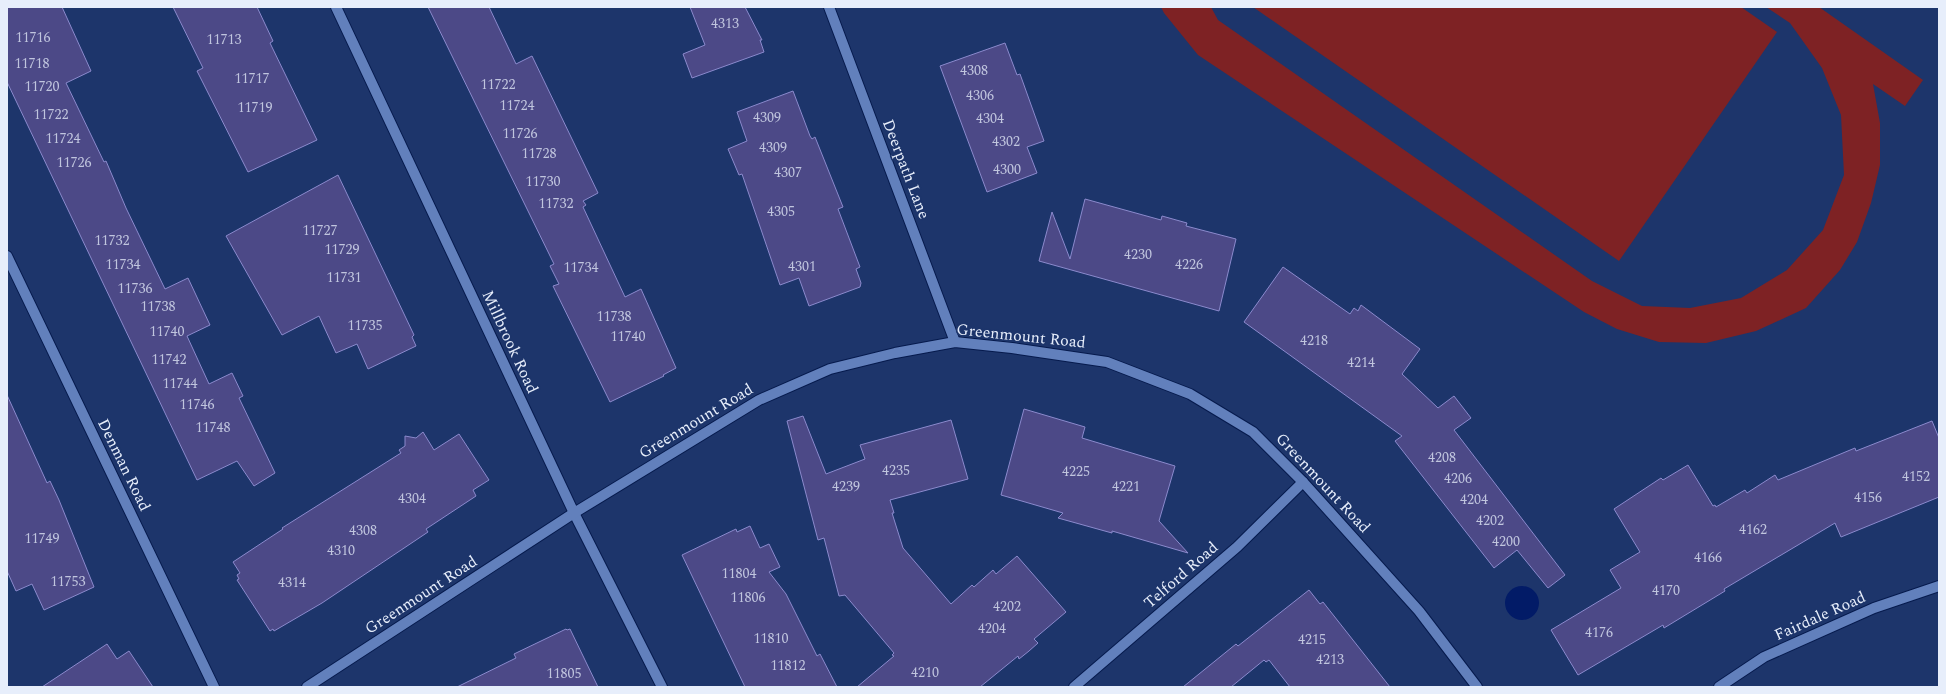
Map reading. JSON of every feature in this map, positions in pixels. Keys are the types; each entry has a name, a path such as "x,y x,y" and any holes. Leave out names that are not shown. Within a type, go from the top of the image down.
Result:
{"street":[{"name":"Millbrook Road","path":"336,7 574,513 662,687"},
{"name":"Deerpath Lane","path":"829,7 955,342"},
{"name":"Denman Road","path":"7,256 214,687"},
{"name":"Greenmount Road","path":"307,687 574,513 759,400 830,369 895,353 955,342 1012,348 1107,362 1190,394 1253,432 1303,482 1419,611 1477,687"},
{"name":"Telford Road","path":"1074,687 1237,547 1303,482"},
{"name":"Fairdale Road","path":"1718,687 1764,658 1874,608 1939,586"}],"shaded area":[{"path":"1161,7 1211,7 1218,20 1592,281 1642,306 1690,308 1741,298 1787,270 1823,230 1844,175 1841,115 1822,68 1790,23 1766,7 1819,7 1923,80 1905,106 1873,84 1880,123 1880,165 1871,203 1857,242 1840,270 1806,308 1756,331 1706,343 1659,342 1617,329 1584,312 1198,55 1164,13"},
{"path":"1253,7 1741,7 1777,32 1619,261"},
{"path":"1525,586 1534,591 1538,596 1538,610 1534,615 1529,619 1519,620 1515,619 1506,610 1505,600 1506,596 1515,587"}],"building":[{"path":"7,7 62,7 91,71 66,83 104,162 106,161 126,208 165,289 188,278 210,325 187,336 209,384 232,373 243,396 239,398 275,473 254,486 237,461 197,480 7,82"},
{"path":"173,7 257,7 273,41 270,43 317,140 248,172 197,71 203,68"},
{"path":"428,7 489,7 516,64 532,56 598,193 583,201 586,205 583,207 625,297 641,289 676,368 663,375 664,376 610,402 553,286 559,284 550,266 554,264"},
{"path":"690,7 745,7 762,40 760,40 764,52 692,78 683,54 705,45"},
{"path":"1005,43 1017,75 1020,74 1044,141 1027,147 1037,173 987,192 940,66"},
{"path":"793,91 810,136 812,139 815,137 843,207 838,209 860,267 856,269 861,283 860,287 809,306 799,278 780,285 742,174 739,175 728,149 747,141 737,112"},
{"path":"338,175 414,335 412,337 416,346 368,369 357,344 336,353 319,316 282,335 226,236"},
{"path":"1085,199 1161,220 1162,216 1187,223 1186,226 1236,239 1219,311 1039,261 1052,212 1070,259"},
{"path":"1283,267 1350,314 1354,308 1358,311 1361,305 1420,349 1402,374 1438,408 1454,396 1471,418 1454,430 1565,575 1548,588 1517,550 1494,568 1395,441 1402,436 1244,322"},
{"path":"7,395 47,483 50,481 59,500 94,587 44,610 32,584 16,591 7,571"},
{"path":"1024,409 1085,427 1082,438 1175,466 1159,521 1188,553 1112,531 1112,533 1058,518 1063,513 1001,495"},
{"path":"803,416 826,474 865,459 860,445 951,420 968,479 890,500 894,513 892,513 903,548 951,604 972,585 974,587 993,570 996,574 1017,556 1066,612 1034,639 1038,643 1029,651 1019,659 1018,656 980,687 857,687 894,656 892,655 894,653 845,595 839,596 824,538 818,540 787,421"},
{"path":"1932,421 1939,438 1939,497 1841,537 1835,523 1724,589 1725,591 1664,628 1663,625 1578,675 1551,630 1621,588 1610,570 1640,552 1614,509 1661,478 1663,480 1688,465 1713,506 1715,505 1716,507 1745,490 1747,493 1775,475 1778,480 1855,448 1856,451"},
{"path":"423,432 434,450 459,434 489,480 473,490 476,496 426,529 428,532 322,603 274,631 273,629 270,631 237,580 239,579 237,575 240,573 233,562 283,529 282,528 401,453 399,450 405,446 405,436 416,438"},
{"path":"750,526 760,548 769,544 780,567 769,572 786,594 817,656 820,654 837,687 745,687 682,555 736,529 737,532"},
{"path":"1309,590 1320,604 1323,602 1390,687 1290,687 1269,660 1266,662 1264,660 1231,687 1183,687 1236,644 1238,646"},
{"path":"566,629 570,629 598,687 457,687 516,658 514,654"},
{"path":"107,644 117,659 129,651 153,687 42,687"}]}
